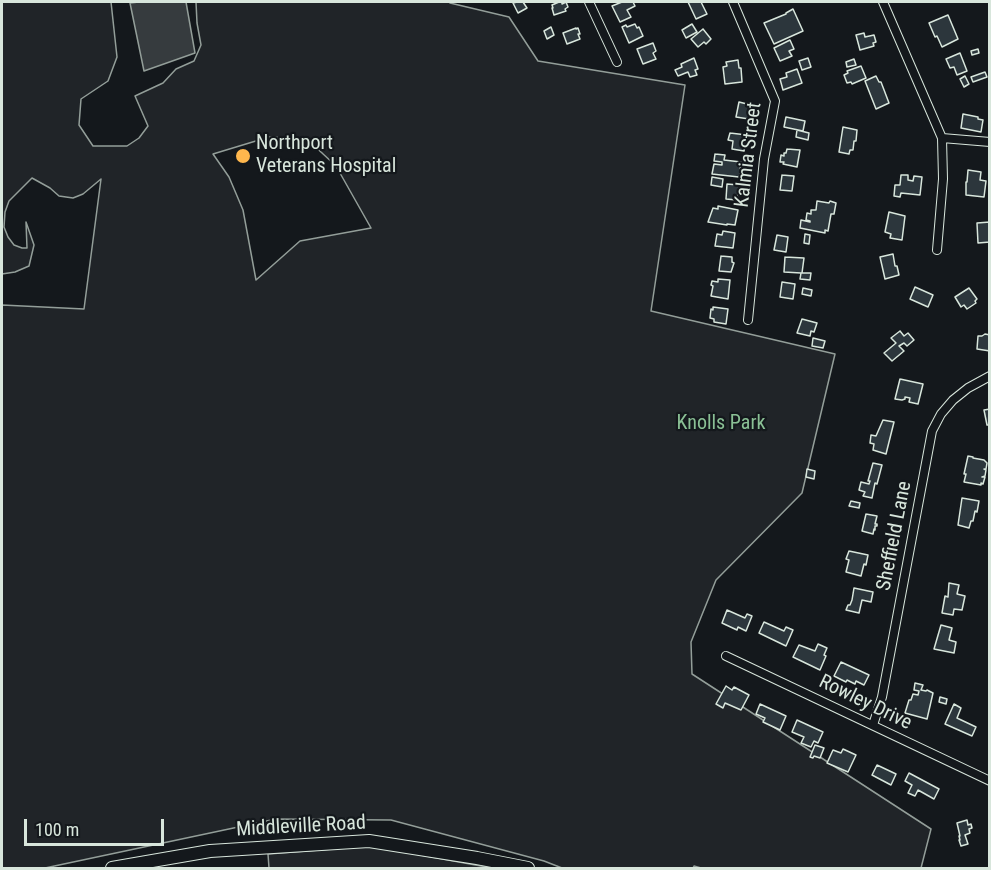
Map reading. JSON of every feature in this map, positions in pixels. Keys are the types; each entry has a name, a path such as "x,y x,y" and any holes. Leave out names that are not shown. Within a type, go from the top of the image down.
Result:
{"street":[{"path":"589,2 617,62"},
{"name":"Kalmia Street","path":"733,2 775,101 764,159 748,320"},
{"path":"883,2 942,138 943,179 937,250"},
{"path":"942,138 990,142"},
{"name":"Sheffield Lane","path":"873,725 882,697 932,431 952,400 990,376"},
{"name":"Rowley Drive","path":"726,656 990,781"},
{"name":"Middleville Road","path":"112,868 210,851 369,841 528,868"}],"green space":[{"name":"Knolls Park","path":"2,2 111,2 117,57 108,81 81,99 79,125 93,146 127,146 139,138 148,126 135,96 163,83 176,69 194,61 201,45 196,2 449,2 509,17 538,61 685,85 651,311 835,354 802,493 716,580 691,642 692,674 931,829 921,868 701,868 694,866 693,868 562,868 544,861 391,820 276,819 45,868 2,868 2,305 84,309 101,179 83,194 73,198 59,196 32,178 9,201 5,212 4,227 14,245 27,248 26,222 34,245 29,266 2,274","holes":["269,137 307,139 336,166 371,228 300,241 256,280 243,210 229,177 213,154"]},
{"path":"371,846 492,868 269,868 268,854"}],"shaded area":[{"path":"186,2 195,53 144,71 130,3"}],"building":[{"path":"523,2 527,8 518,13 513,3"},
{"path":"559,2 562,4 566,2 568,7 566,11 554,15 552,5"},
{"path":"622,2 633,2 635,6 627,10 631,17 620,22 612,6"},
{"path":"688,2 701,2 707,14 696,19"},
{"path":"793,9 803,31 774,44 764,23"},
{"path":"948,15 958,39 942,47 929,23"},
{"path":"635,24 643,36 629,43 622,27"},
{"path":"692,24 697,32 686,38 682,30"},
{"path":"551,27 554,35 547,39 544,31"},
{"path":"578,28 580,39 567,44 563,33"},
{"path":"703,29 711,39 698,47 691,39"},
{"path":"864,33 865,37 874,35 876,42 873,43 874,46 860,50 856,35"},
{"path":"790,40 794,49 789,51 792,56 780,61 774,48"},
{"path":"653,43 656,51 653,53 656,59 643,64 637,49"},
{"path":"978,49 979,53 972,55 971,51"},
{"path":"960,53 967,71 957,75 954,67 950,68 946,59"},
{"path":"694,58 698,69 695,70 697,75 690,77 688,72 678,76 675,70 682,67 681,64"},
{"path":"808,58 811,67 802,70 799,61"},
{"path":"854,59 856,65 847,67 846,62"},
{"path":"738,60 742,82 725,84 723,67 727,66 726,62"},
{"path":"861,66 866,78 852,84 847,83 844,75 848,73 847,71"},
{"path":"797,69 802,83 783,90 780,79 787,77 786,73"},
{"path":"985,72 987,77 973,82 971,77"},
{"path":"876,76 881,82 889,103 876,109 865,81"},
{"path":"965,76 969,84 964,87 960,79"},
{"path":"739,102 751,105 749,119 736,117"},
{"path":"963,114 983,120 981,132 961,128"},
{"path":"786,117 805,121 803,131 784,127"},
{"path":"843,127 857,130 853,150 850,150 849,154 839,152"},
{"path":"797,130 809,133 808,140 796,137"},
{"path":"730,133 747,135 744,151 732,149 733,141 728,140"},
{"path":"787,149 800,150 797,167 780,162 781,155 784,156"},
{"path":"715,154 725,155 724,160 741,162 739,177 712,174 714,164 722,165 722,162 714,161"},
{"path":"968,170 981,172 980,180 986,181 984,197 966,195"},
{"path":"782,175 794,176 792,191 780,190"},
{"path":"901,175 908,175 908,180 913,181 914,176 922,177 920,195 901,193 900,197 894,196 895,185 900,185"},
{"path":"712,177 723,179 722,187 711,185"},
{"path":"727,184 739,185 737,200 726,199"},
{"path":"817,201 836,203 828,231 825,230 825,233 800,228 801,220 810,222 806,220 807,213 811,214 811,210 816,210"},
{"path":"718,206 738,210 735,225 708,222 713,208 718,209"},
{"path":"889,212 905,216 902,240 890,238 891,234 885,232"},
{"path":"990,222 990,242 978,243 977,223"},
{"path":"723,231 735,233 733,248 715,246 717,234 722,235"},
{"path":"805,234 810,235 809,244 804,243"},
{"path":"777,235 788,237 786,252 774,250"},
{"path":"893,254 899,275 885,279 880,257"},
{"path":"721,256 732,257 734,263 731,272 719,271"},
{"path":"785,257 804,258 802,273 811,273 810,280 800,279 801,273 784,272"},
{"path":"718,279 730,280 728,299 711,296 712,281 718,282"},
{"path":"782,282 795,284 793,299 780,297"},
{"path":"915,287 933,295 928,307 910,299"},
{"path":"803,288 812,290 811,296 802,294"},
{"path":"969,288 977,299 976,303 967,309 964,305 961,307 955,297"},
{"path":"713,307 728,309 726,324 714,322 714,319 710,318"},
{"path":"802,319 817,323 810,336 797,333"},
{"path":"900,331 904,336 908,333 914,340 907,346 904,343 899,346 904,351 892,361 884,353 896,343 891,338"},
{"path":"990,335 990,351 977,349 978,336"},
{"path":"813,338 825,341 823,348 812,346"},
{"path":"900,379 923,384 918,404 909,402 910,398 895,399"},
{"path":"990,409 990,425 987,425 984,410"},
{"path":"883,420 894,422 886,454 873,450 874,444 870,443 871,435 876,436"},
{"path":"968,456 987,463 981,485 964,482"},
{"path":"873,463 882,465 872,498 863,496 865,492 859,490 861,482 869,484"},
{"path":"807,469 815,471 814,479 806,477"},
{"path":"962,498 979,501 977,512 975,511 969,528 958,525"},
{"path":"851,501 860,503 859,508 849,506"},
{"path":"866,514 877,516 875,524 877,526 873,534 862,531"},
{"path":"849,551 868,555 861,576 846,572 849,560 846,559"},
{"path":"949,583 959,585 957,594 965,596 962,610 954,609 953,615 942,613 945,596 948,597"},
{"path":"854,588 873,592 871,602 862,600 859,613 846,610 852,600"},
{"path":"727,610 745,618 747,614 752,616 746,631 738,627 737,630 722,623"},
{"path":"764,622 784,631 786,627 793,630 786,646 759,633"},
{"path":"941,625 952,628 949,640 956,642 954,653 934,649"},
{"path":"818,644 827,648 820,670 793,657 799,645 815,651"},
{"path":"841,662 869,675 864,685 856,681 855,684 847,680 846,682 834,676"},
{"path":"915,683 923,685 921,690 933,693 927,719 905,713 913,694 918,695 919,691 914,690"},
{"path":"726,686 732,690 734,687 749,695 741,710 725,703 723,708 716,704"},
{"path":"940,697 947,699 946,704 939,702"},
{"path":"760,704 786,716 780,730 763,722 765,718 756,714"},
{"path":"954,704 961,708 957,718 976,727 972,736 945,724"},
{"path":"797,720 823,732 818,743 814,741 811,747 801,743 804,737 792,732"},
{"path":"815,745 824,748 820,758 810,757"},
{"path":"843,749 856,755 848,772 827,763 833,750 841,753"},
{"path":"877,765 896,774 891,785 872,775"},
{"path":"909,773 939,789 934,799 918,790 915,796 908,793 912,785 905,781"},
{"path":"967,820 968,825 971,824 972,828 969,829 970,833 965,835 968,844 961,846 957,823"}],"place":[{"name":"Northport Veterans Hospital","path":"243,156"}]}
